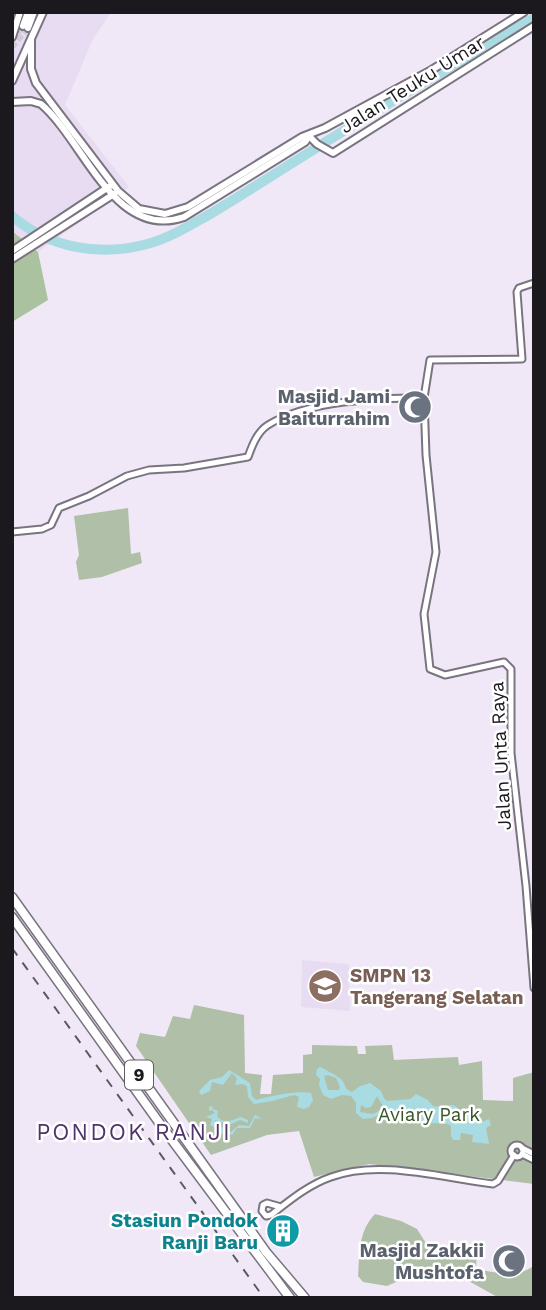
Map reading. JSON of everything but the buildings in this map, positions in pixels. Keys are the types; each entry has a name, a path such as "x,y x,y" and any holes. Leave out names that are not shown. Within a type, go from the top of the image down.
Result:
{"highway":[{"name":"9","path":"12,897 266,1252 305,1298"},
{"name":"9","path":"12,917 163,1128 290,1298"}],"main road":[{"path":"12,19 19,12"},
{"path":"12,37 19,12"},
{"path":"28,12 25,27 34,12"},
{"path":"12,81 43,12"},
{"name":"Jalan Teuku Umar","path":"12,102 31,101 48,109 115,192 131,204 146,212 173,213 188,207 302,136 309,136 430,71 524,12"},
{"name":"Jalan Teuku Umar","path":"309,136 333,153 534,26"},
{"name":"Jalan Teuku Umar","path":"31,41 31,69 36,83 110,186"},
{"path":"53,230 110,186"},
{"path":"12,259 115,192"},
{"path":"12,251 38,240"}],"street":[{"name":"Jalan Unta Raya","path":"534,283 519,288 517,292 522,359 430,360 424,398 426,454 436,552 424,614 430,669 445,675 504,662 511,669 511,753 534,988"},
{"path":"12,532 42,529 51,525 59,508 127,476 149,470 184,468 248,457 265,427 303,411 324,405 392,398 424,398"},
{"path":"281,1207 265,1204 261,1209 267,1216 330,1177 363,1169 493,1184 498,1181 513,1156 513,1146 517,1145 534,1160"},
{"path":"522,1151 534,1154"},
{"path":"513,1156 517,1157 522,1151"},
{"path":"271,1204 274,1209 272,1213"}],"shaded area":[{"path":"12,12 111,12 92,41 65,105 129,187 38,252 12,231"},
{"name":"SMPN 13 Tangerang Selatan","path":"302,960 349,964 350,1011 301,1007"}],"green space":[{"path":"12,231 38,252 48,300 12,322"},
{"path":"128,508 131,554 140,552 142,563 102,577 79,580 74,516"},
{"name":"Aviary Park","path":"194,1005 244,1015 245,1073 262,1075 260,1094 271,1094 273,1075 303,1073 303,1055 312,1054 312,1045 357,1046 358,1054 366,1054 365,1046 392,1045 394,1060 458,1057 459,1065 482,1061 483,1100 513,1101 513,1078 534,1072 534,1184 369,1164 314,1177 299,1131 267,1135 211,1155 136,1046 140,1033 165,1037 173,1016 190,1019"},
{"path":"375,1214 401,1221 417,1229 429,1248 456,1254 477,1250 476,1269 514,1273 534,1265 534,1298 499,1298 467,1280 431,1272 414,1274 387,1286 363,1282 358,1276 361,1243 365,1228"}],"water":[{"path":"320,1067 340,1078 347,1090 352,1092 370,1083 381,1091 387,1101 410,1099 416,1094 433,1106 452,1105 461,1112 472,1113 473,1117 482,1122 489,1119 491,1125 486,1128 489,1144 472,1142 473,1135 461,1133 460,1140 453,1140 451,1126 447,1124 413,1122 382,1113 363,1119 356,1113 356,1103 351,1096 342,1095 331,1099 323,1095 320,1079 316,1075","holes":["324,1076 336,1078 339,1090 328,1090","377,1096 384,1108 373,1114 360,1112 361,1105 371,1107"]},
{"path":"229,1070 250,1083 252,1096 256,1100 299,1092 311,1093 313,1100 309,1107 304,1109 297,1107 299,1097 294,1095 254,1104 248,1097 247,1086 235,1085 237,1078 232,1073 223,1085 212,1082 210,1091 201,1095 199,1091 210,1080 222,1077"},
{"path":"212,1106 222,1120 241,1117 248,1120 248,1123 240,1120 229,1125 215,1120 215,1124 231,1132 239,1125 249,1126 255,1115 262,1119 255,1118 250,1128 237,1128 232,1135 227,1132 219,1134 217,1128 210,1125 212,1119 206,1117 215,1113 209,1111"}],"waterway":[{"path":"12,216 42,236 76,247 111,250 162,239 205,217 534,18"}],"tunnel":[{"path":"12,40 23,26"},
{"path":"12,47 28,28"}],"railway":[{"path":"12,948 264,1298"}],"place":[{"name":"Masjid Jami Baiturrahim","path":"415,407"},
{"name":"SMPN 13 Tangerang Selatan","path":"325,986"},
{"name":"Stasiun Pondok Ranji Baru","path":"283,1231"},
{"name":"Masjid Zakkii Mushtofa","path":"509,1261"}],"district":[{"name":"PONDOK RANJI","path":"134,1132"}]}
